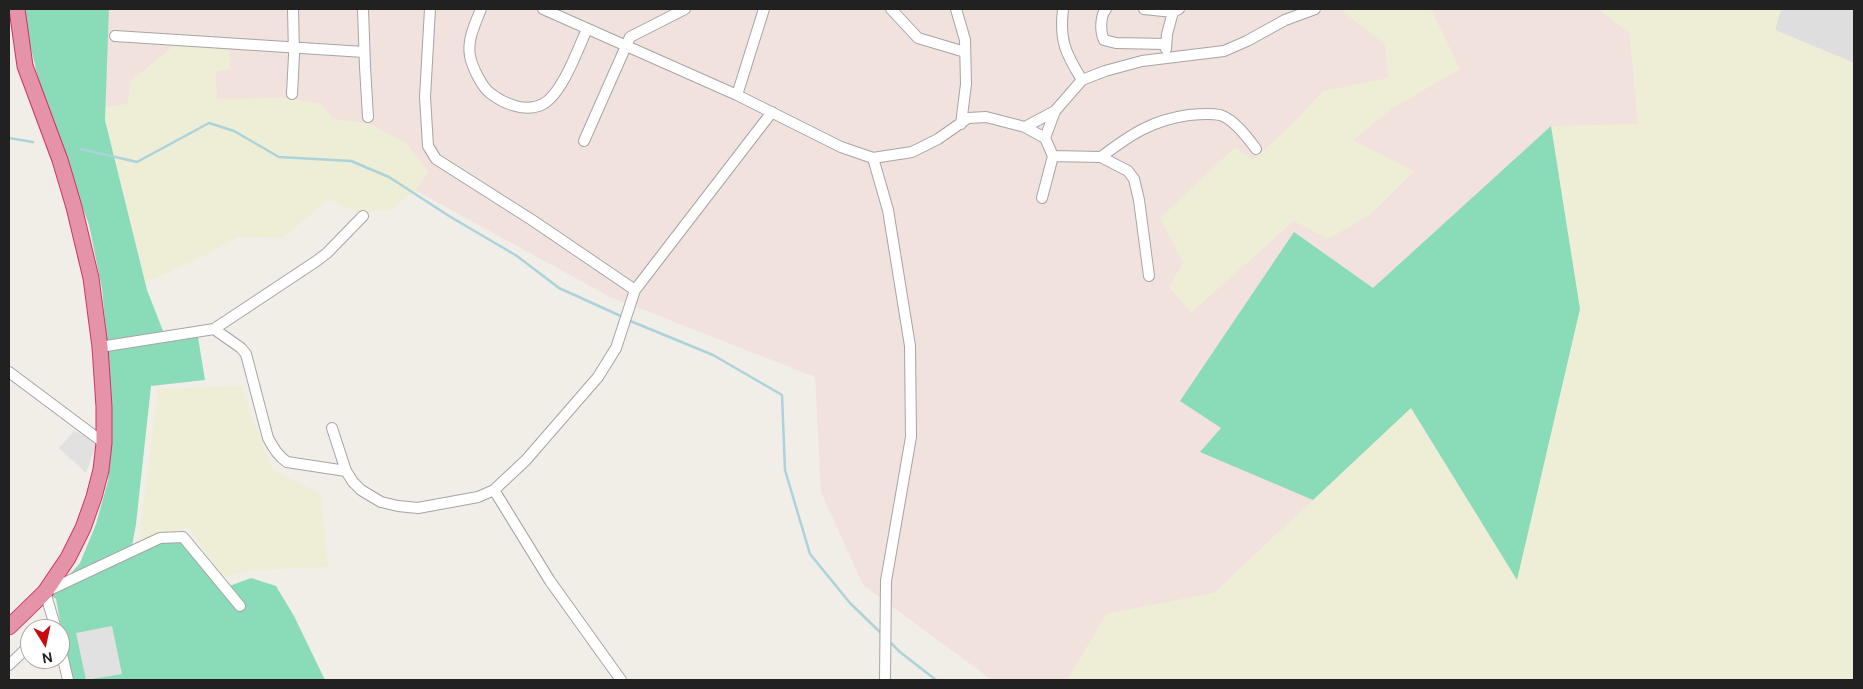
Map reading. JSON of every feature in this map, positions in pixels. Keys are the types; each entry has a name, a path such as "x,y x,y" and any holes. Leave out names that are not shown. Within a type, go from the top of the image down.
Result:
{"highway":[{"path":"9,627 45,592 68,558 83,528 94,496 101,470 104,443 100,347 91,278 74,207 60,160 25,66 17,9"}],"street":[{"path":"292,9 294,48 292,94"},
{"path":"363,9 368,117"},
{"path":"430,9 424,97 428,146 436,159 532,220 635,290"},
{"path":"481,9 472,30 470,55 475,71 489,92 513,105 528,108 544,104 558,90 587,29"},
{"path":"543,9 737,94 841,146 874,158 912,152 968,118 986,116 1025,127 1045,138 1053,156 1042,198"},
{"path":"584,141 630,37 685,9"},
{"path":"737,94 764,9"},
{"path":"891,9 918,38 965,52"},
{"path":"956,9 965,40 966,84 961,124"},
{"path":"1063,9 1062,38 1066,52 1082,80"},
{"path":"1106,9 1102,14 1102,36 1104,40 1116,44 1166,44"},
{"path":"1144,9 1176,10 1166,44 1167,58"},
{"path":"1045,138 1055,111 1082,80 1105,71 1142,61 1224,51 1247,41 1285,20 1315,9"},
{"path":"116,36 364,52"},
{"path":"1025,127 1055,111"},
{"path":"332,428 346,471 361,490 381,502 418,508 478,497 494,490 526,460 598,377 616,348 635,290 772,112"},
{"path":"1101,158 1126,138 1147,126 1172,117 1200,114 1221,116 1245,133 1256,149"},
{"path":"1053,156 1101,158 1128,171 1134,179 1139,200 1149,276"},
{"path":"874,158 888,210 910,355 911,437 886,582 885,680"},
{"path":"100,347 214,329 315,262 363,216"},
{"path":"214,329 242,348 246,354 268,438 272,447 281,458 287,462 346,471"},
{"path":"9,372 104,443"},
{"path":"494,490 550,581 621,680"},
{"path":"51,619 45,592 160,538 183,537 240,606"},
{"path":"9,665 20,655"}],"shaded area":[{"path":"32,9 1599,9 1630,34 1638,125 1551,127 1580,309 1411,408 1214,593 1107,614 1067,680 992,680 863,585 821,492 815,377 608,296 415,190 428,172 406,143 369,124 333,119 321,104 285,98 217,100 215,72 181,40 130,82 128,104 105,108"},
{"path":"1781,9 1854,9 1854,63 1775,30"},
{"path":"74,431 98,440 86,473 59,448"},
{"path":"112,626 122,674 86,680 76,633"}],"green space":[{"path":"26,9 109,9 105,120 147,290 165,336 197,331 205,380 151,386 132,546 183,537 224,588 251,578 276,586 294,616 325,680 71,680 69,669 70,619 60,619 56,599 45,592 55,591 80,563 96,524 108,481 112,419 109,362 102,289 89,225 42,94 26,28"},
{"path":"1356,9 1431,9 1460,69 1393,108 1353,140 1414,171 1370,215 1328,239 1294,221 1191,313 1169,287 1183,263 1160,218 1235,147 1253,160 1290,126 1323,91 1388,78 1385,44 1342,11"},
{"path":"1599,9 1781,9 1775,30 1854,63 1854,680 1067,680 1107,614 1214,593 1411,408 1517,579 1580,309 1551,126 1638,124 1630,34"},
{"path":"181,40 229,42 230,69 215,72 217,99 285,98 321,104 333,119 369,124 406,143 428,172 415,190 393,209 356,212 329,199 283,238 238,237 200,258 145,283 105,120 105,108 128,104 130,82"},
{"path":"1551,126 1580,309 1517,580 1411,408 1313,500 1200,452 1221,428 1180,401 1294,232 1373,288"},
{"path":"241,386 273,470 321,494 328,567 253,570 223,577 189,528 139,540 158,389"}],"waterway":[{"path":"81,149 137,162 209,123 234,131 279,157 351,161 389,177 449,216 517,256 559,288 623,317"},
{"path":"9,138 33,142"},
{"path":"628,320 713,355 782,395 785,470 810,554 850,603 882,634"},
{"path":"889,641 936,680"}]}
